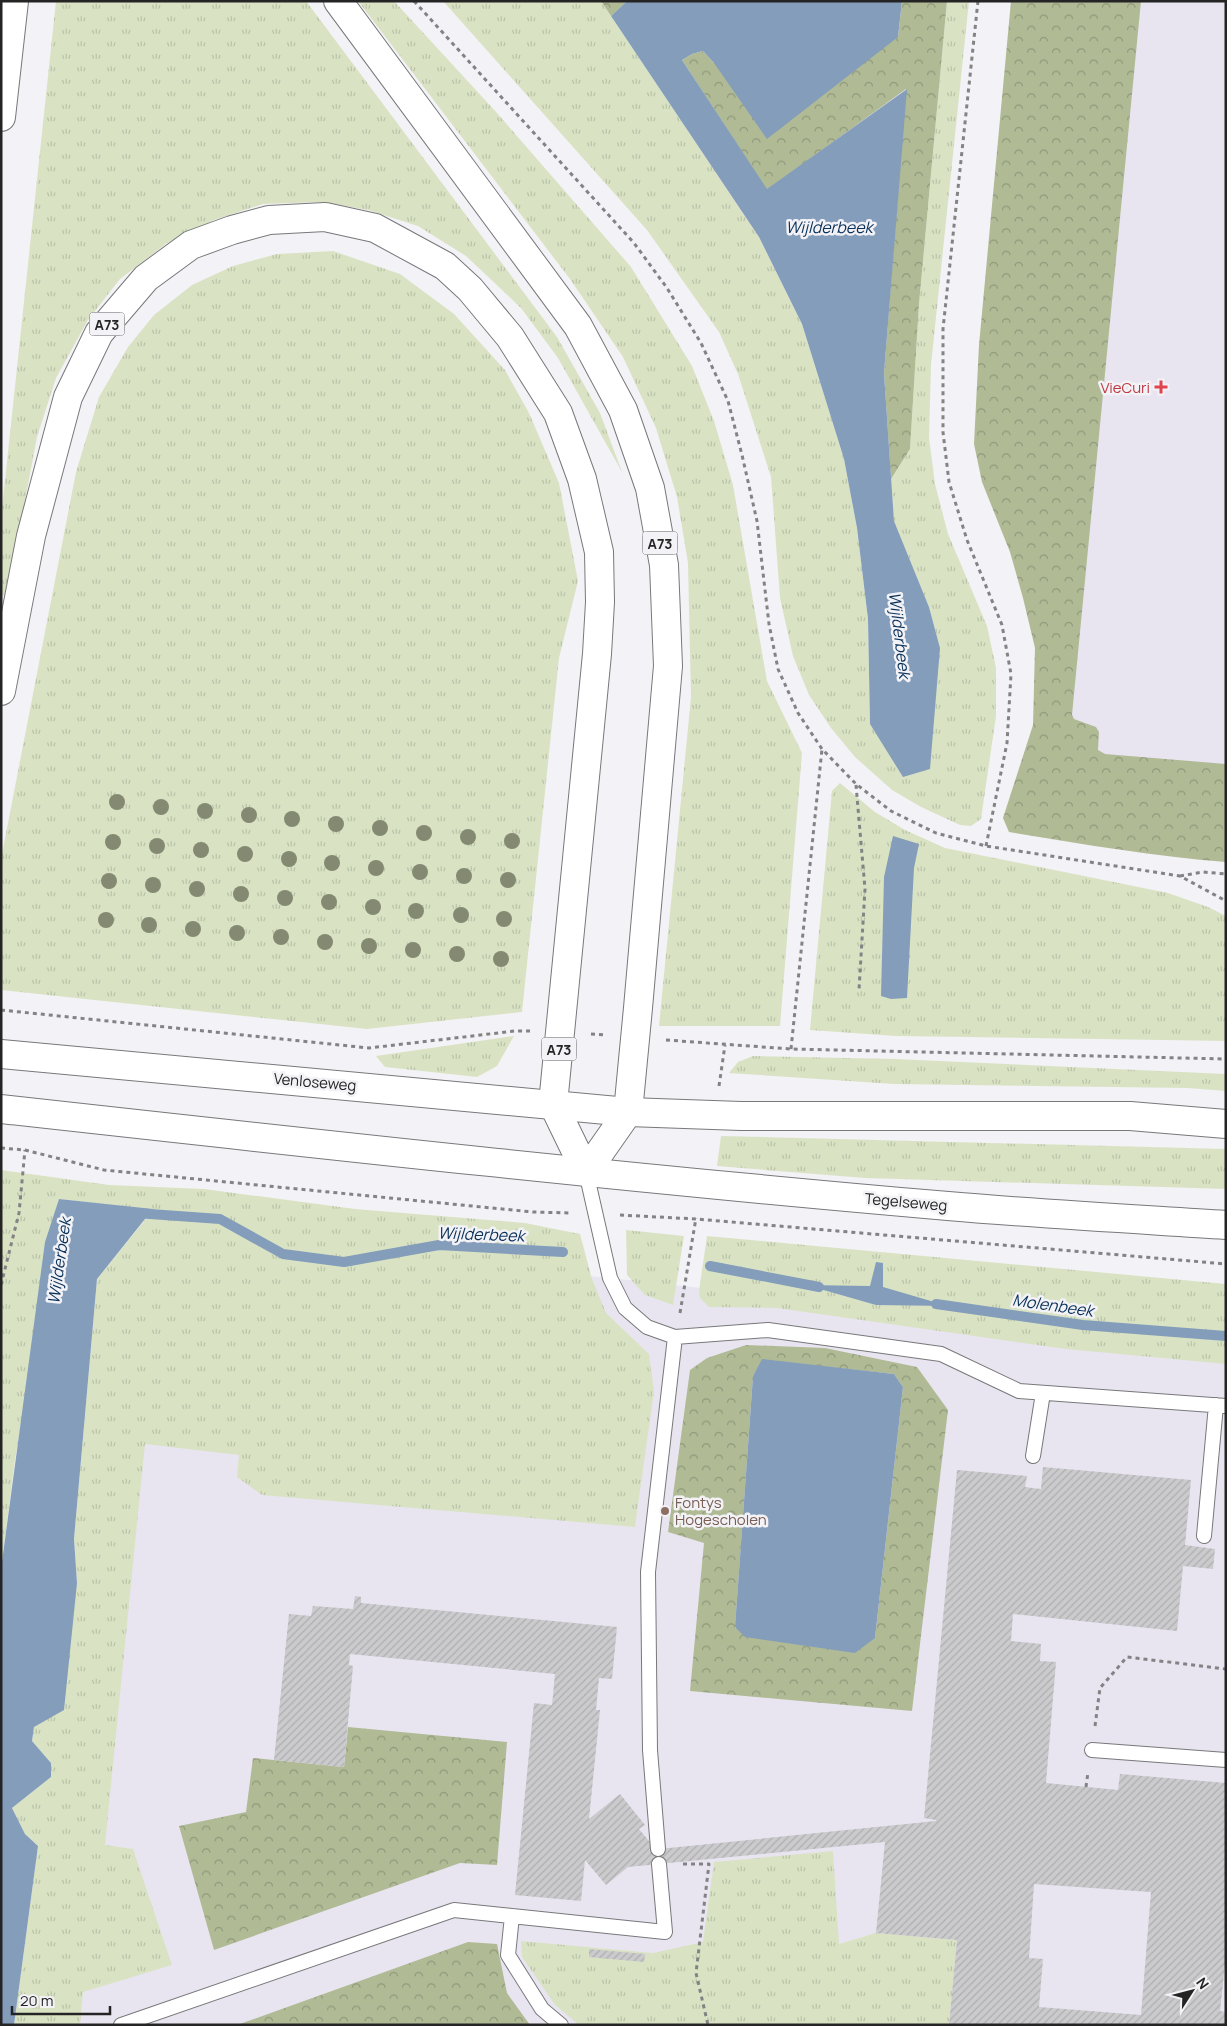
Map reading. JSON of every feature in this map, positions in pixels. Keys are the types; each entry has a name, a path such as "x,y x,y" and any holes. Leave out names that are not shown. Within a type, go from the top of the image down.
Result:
{"main road":[{"path":"1,117 14,1"},
{"name":"A73","path":"338,1 578,326 622,410 650,488 664,565 668,666 628,1112"},
{"name":"A73","path":"1,691 31,536 68,398 99,333 146,278 191,245 232,230 269,220 324,217 375,228 445,266 470,289 510,337 558,413 582,479 598,552 600,602 597,654 553,1104"},
{"name":"Venloseweg","path":"1,1054 628,1112"},
{"path":"553,1104 586,1172"},
{"path":"1,1109 586,1172"},
{"path":"586,1172 628,1112 741,1116 1130,1116 1226,1124"},
{"name":"Tegelseweg","path":"586,1172 951,1206 1226,1225"}],"lane":[{"path":"586,1172 610,1278 625,1308 647,1327 675,1337 768,1330 941,1354 1019,1392 1221,1405 1204,1536"},
{"path":"658,1849 650,1750 648,1572 675,1337"},
{"path":"1033,1456 1043,1393"},
{"path":"1092,1750 1226,1760"},
{"path":"121,2025 454,1910 665,1932 659,1864"},
{"path":"512,1916 508,1955 542,2008 561,2025"}],"path":[{"path":"414,1 634,243 667,288 701,342 728,401 742,455 757,521 769,624 778,669 798,713 822,748 856,784 891,811 936,833 986,846 1180,876 1203,872 1226,874"},
{"path":"978,1 943,329 943,422 949,482 967,540 1002,625 1011,674 1007,743 986,846"},
{"path":"791,1049 822,748"},
{"path":"856,784 865,889 859,990"},
{"path":"1180,876 1226,902"},
{"path":"1,1010 369,1048 515,1031 561,1032 791,1049 1226,1059"},
{"path":"1,1148 25,1150 104,1170 533,1212 696,1219 1226,1264"},
{"path":"1,1285 19,1213 25,1150"},
{"path":"1086,1787 1100,1688 1128,1657 1226,1670"},
{"path":"659,1864 709,1864 696,1973 708,2025"}],"shaded area":[{"name":"VieCuri","path":"1131,1 1226,1 1226,789 1063,772"},
{"name":"Fontys Hogescholen","path":"155,1234 610,1278 1226,1346 1226,2025 17,2025"}],"green space":[{"path":"56,1 306,1 557,337 600,413 622,472 558,358 521,308 466,256 418,226 368,210 323,202 263,204 214,220 167,243 120,279 88,320 56,378 37,437 7,596 1,595 1,518"},
{"path":"358,1 394,1 497,113 631,267 692,366 714,421 733,485 767,681 802,753 780,1026 659,1026 691,697 688,563 677,497 656,428 623,357 570,279"},
{"path":"443,1 601,1 759,237 802,324 844,459 857,528 868,619 870,724 940,648 929,607 894,521 891,479 910,449 919,304 947,1 969,1 931,365 929,438 935,484 948,534 987,626 996,668 996,716 981,819 971,826 960,825 921,807 892,790 855,757 831,728 809,695 793,656 780,598 771,477 738,374 719,332 647,230"},
{"path":"601,1 627,1 611,16"},
{"path":"902,1 947,1 919,304 910,449 891,479 884,373 906,89 767,190 682,60 692,54 703,51 714,63 898,37"},
{"path":"1011,1 1141,1 1072,715 1074,719 1096,727 1099,732 1098,750 1105,754 1226,764 1226,862 1144,853 1009,832 1003,818 1033,725 1035,648 1010,552 982,482 974,444 979,345"},
{"path":"333,251 400,274 454,314 505,370 529,413 559,483 578,581 559,658 522,1012 367,1029 1,990 1,859 76,472 99,397 128,347 154,315 192,285 233,266 277,254"},
{"path":"840,783 875,812 905,830 945,848 1168,893 1208,907 1226,916 1226,1041 896,1036 810,1030 832,791"},
{"path":"514,1036 497,1066 477,1077 385,1067 376,1056"},
{"path":"753,1056 895,1059 1226,1074 1226,1091 1188,1088 894,1084 729,1073 738,1062"},
{"path":"721,1136 1226,1149 1226,1189 865,1178 717,1166"},
{"path":"1,1170 109,1185 204,1189 355,1209 525,1223 580,1234 592,1279 606,1313 649,1354 654,1391 635,1527 262,1495 237,1477 239,1455 145,1444 105,1845 133,1849 172,1965 83,1992 80,2025 14,2025 38,1846 25,1834 12,1808 51,1777 51,1763 32,1741 34,1727 77,1583 74,1539 97,1279 153,1210 59,1199 15,1460 1,1569"},
{"path":"626,1230 684,1236 673,1305 645,1295 627,1275"},
{"path":"707,1236 1226,1284 1226,1364 1066,1349 777,1308 709,1307 700,1298 699,1291"},
{"path":"746,1345 825,1348 917,1367 948,1410 912,1711 690,1691 704,1543 668,1532 690,1370 707,1358","holes":["762,1360 894,1374 903,1387 875,1638 735,1628 753,1376"]},
{"path":"348,1727 507,1742 497,1865 460,1863 214,1950 179,1826 246,1812 253,1758 344,1767"},
{"path":"833,1851 839,1944 876,1933 957,1940 949,2025 579,2025 555,2005 522,1957 521,1941 653,1953 703,1942 714,1862"},
{"path":"468,1942 497,1944 507,1993 530,2025 237,2025"}],"water":[{"name":"Wijlderbeek","path":"627,1 902,1 898,37 767,139 714,63 703,51 692,54 682,60 767,189 907,89 884,373 894,521 929,607 940,648 930,769 903,777 870,724 868,619 857,528 844,459 802,324 759,237 611,16"},
{"path":"893,836 919,844 914,868 907,998 891,999 881,996 884,877"},
{"path":"59,1199 153,1209 97,1279 74,1539 77,1583 64,1710 34,1727 32,1741 51,1763 51,1777 12,1808 25,1834 38,1846 14,2025 1,2025 1,1569 45,1242"},
{"path":"876,1262 883,1263 883,1287 948,1306 876,1305 806,1285 870,1286"},
{"path":"762,1359 894,1374 903,1387 875,1638 855,1653 745,1637 735,1627 753,1376"}],"building":[{"path":"1043,1467 1191,1480 1185,1545 1215,1549 1213,1569 1183,1566 1177,1631 1013,1614 1011,1641 1041,1644 1040,1661 1056,1662 1046,1783 1118,1790 1120,1774 1226,1783 1226,1955 1220,2011 1226,2012 1226,2025 949,2025 957,1940 876,1933 885,1842 628,1867 606,1885 585,1860 581,1901 515,1895 534,1703 552,1705 555,1674 350,1654 349,1665 353,1666 344,1767 274,1760 289,1614 311,1616 313,1606 353,1609 355,1596 361,1597 361,1603 617,1627 612,1679 599,1678 596,1710 600,1710 589,1819 620,1794 645,1825 639,1829 653,1846 649,1850 936,1821 924,1818 957,1470 1027,1476 1025,1487 1041,1489","holes":["1034,1884 1151,1892 1141,2015 1039,2007 1043,1959 1029,1958"]},
{"path":"589,1949 645,1954 644,1962 589,1957"}],"waterway":[{"name":"Wijlderbeek","path":"136,1213 220,1219 283,1254 344,1262 439,1245 563,1252"},
{"name":"Wijlderbeek","path":"710,1266 819,1287"},
{"name":"Molenbeek","path":"936,1304 1083,1325 1226,1336"}],"place":[{"name":"VieCuri","path":"1161,387"},
{"name":"Fontys Hogescholen","path":"665,1511"}]}
